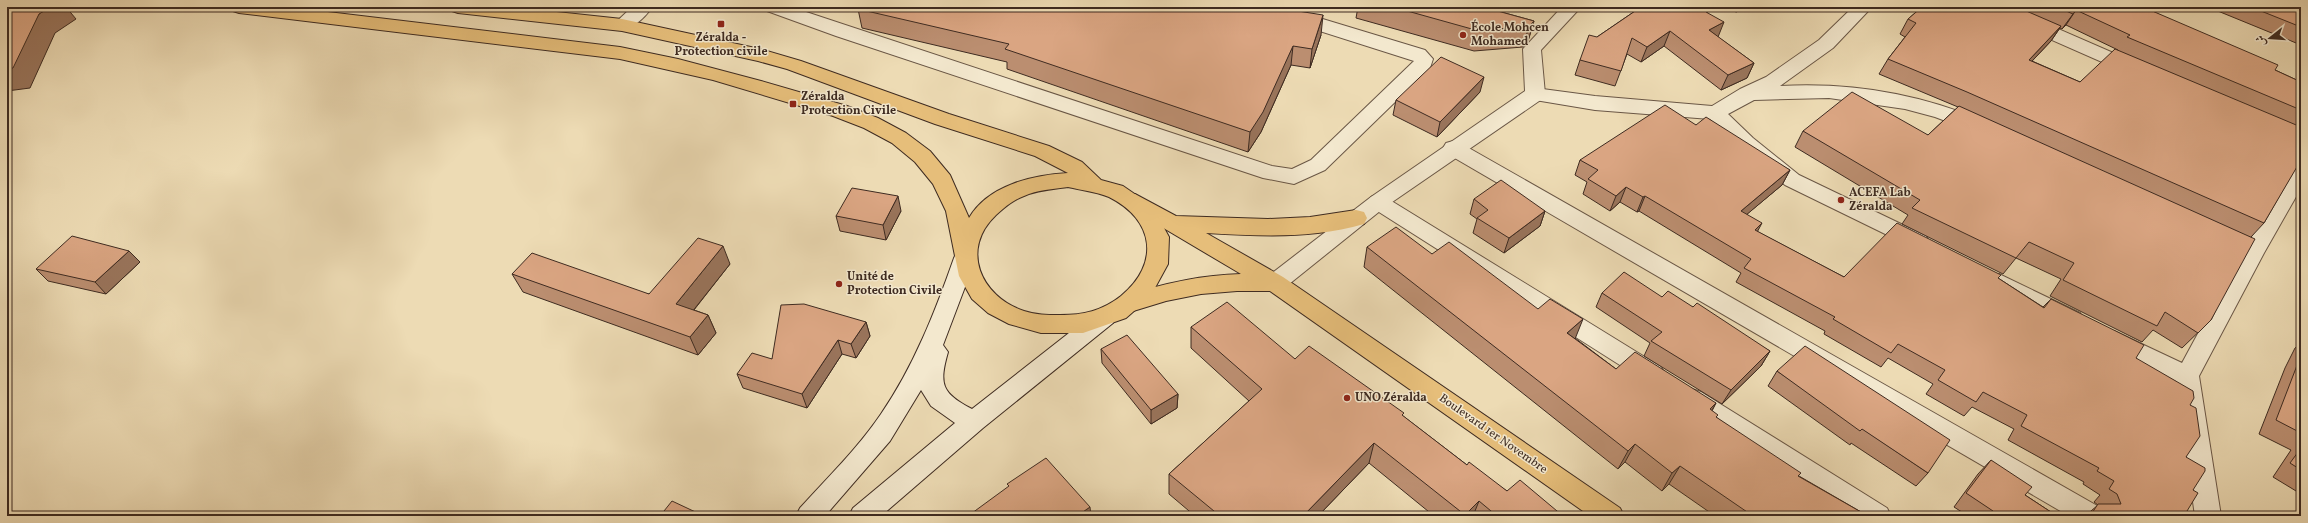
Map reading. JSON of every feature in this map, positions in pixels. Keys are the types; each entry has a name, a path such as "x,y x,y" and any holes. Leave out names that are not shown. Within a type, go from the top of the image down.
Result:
{"main road":[{"path":"239,7 620,53 671,62 842,111 872,122 898,137 932,167 953,199 962,223 965,254 971,281 987,301 1011,316 1041,324 1073,325 1104,317 1130,303 1158,294 1201,285 1246,281 1275,283"},
{"path":"458,7 622,26 674,35 794,64 942,119 1054,156 1074,167 1092,182"},
{"path":"965,254 971,231 983,214 1000,199 1021,188 1044,182 1068,180 1092,182 1123,193 1135,202 1151,220 1159,240 1159,263 1148,284 1130,303"},
{"name":"Boulevard 1er Novembre","path":"1135,202 1172,222 1275,283 1612,516"},
{"path":"1172,222 1248,228 1278,228 1321,224 1356,218"}],"street":[{"path":"622,26 643,7"},
{"path":"773,7 843,32 1270,173 1294,177 1318,165 1423,64 1424,59 1418,54 1263,7"},
{"path":"1534,94 1532,49 1572,7"},
{"path":"1275,283 1356,218 1453,148 1534,94 1595,103 1715,113 1747,94 1773,82 1826,44 1863,7"},
{"path":"1992,7 2150,76"},
{"path":"1747,94 1829,92 1894,102 1950,113 1993,133"},
{"path":"1715,113 1746,143 1792,180 1933,250"},
{"path":"1453,148 2092,516"},
{"path":"2208,516 2187,376 2254,251 2301,170"},
{"path":"1378,202 1878,516"},
{"path":"2204,228 2254,251"},
{"path":"965,254 942,324 930,377 937,395 947,406 974,421"},
{"path":"1982,274 2187,376"},
{"path":"862,516 974,421 1104,317"},
{"path":"809,516 890,421 911,387 942,324"}],"building":[{"path":"7,7 50,7 39,14 13,68 7,69"},
{"path":"860,7 1273,7 1323,15 1312,49 1293,46 1263,112 1250,132 1005,49 1009,44 858,9"},
{"path":"1393,7 1483,7 1534,21 1529,26 1479,31"},
{"path":"1641,7 1709,7 1706,12 1724,22 1709,30 1754,63 1728,75 1670,31 1647,47 1632,38 1621,71 1580,60 1589,35 1597,37"},
{"path":"1922,7 2017,7 2061,26 2029,60 2080,82 2115,49 2301,127 2301,160 2264,223 1967,92 1888,59 1916,23 1908,19"},
{"path":"2057,7 2143,7 2278,65 2275,70 2301,82 2301,110 2127,37 2130,35 2076,10 2073,14"},
{"path":"2251,7 2287,7 2301,12 2301,27"},
{"path":"1441,57 1484,77 1440,122 1396,100"},
{"path":"1852,92 1928,135 1959,106 2255,239 2211,320 2198,333 2165,312 2157,326 2063,280 2074,263 2029,242 2016,258 1912,208 1920,200 1803,131"},
{"path":"1665,105 1696,125 1706,117 1790,170 1741,211 1762,223 1755,230 1844,277 1897,223 2001,275 1998,278 2044,308 2051,299 2144,345 2136,358 2193,391 2194,398 2190,405 2196,408 2200,436 2186,457 2205,468 2205,471 2193,490 2198,493 2184,516 2090,516 2098,504 2121,504 2117,494 2109,489 2114,481 2097,471 2099,468 2021,426 2027,415 1983,392 1976,402 1938,380 1945,370 1898,344 1891,353 1833,319 1835,317 1744,268 1751,259 1645,196 1643,197 1626,187 1616,196 1588,179 1598,170 1580,160"},
{"path":"1501,180 1545,211 1509,238 1477,218 1488,210 1474,199"},
{"path":"852,188 898,196 883,225 836,216"},
{"path":"1396,227 1432,254 1449,242 1538,309 1550,299 1583,319 1567,333 1616,369 1635,352 1716,403 1710,409 1718,415 1716,417 1801,473 1798,476 1868,516 1771,516 1769,514 1767,516 1753,516 1680,466 1672,473 1635,444 1628,451 1367,247"},
{"path":"72,236 129,251 95,282 36,269"},
{"path":"698,238 723,246 676,304 708,315 690,337 512,274 532,253 649,294"},
{"path":"1624,272 1662,297 1668,291 1693,307 1697,303 1770,351 1731,390 1651,341 1662,332 1602,293"},
{"path":"1227,302 1295,359 1309,346 1404,413 1402,415 1467,465 1469,462 1507,491 1520,480 1563,516 1497,516 1479,501 1465,515 1374,443 1303,516 1220,516 1169,474 1262,389 1191,327"},
{"path":"804,304 866,322 851,344 838,340 802,394 737,374 752,353 772,359 781,305"},
{"path":"1127,335 1178,394 1151,410 1101,349"},
{"path":"1805,346 1950,440 1928,473 1862,429 1860,431 1777,371"},
{"path":"2301,355 2301,433 2276,420"},
{"path":"2301,448 2301,470 2290,463"},
{"path":"1046,458 1090,507 1077,516 968,516 1009,486 1007,484"},
{"path":"1991,460 2032,487 2025,495 2057,516 1989,516 1993,511 1966,493"},
{"path":"672,501 704,516 660,516"}],"place":[{"name":"Zéralda - Protection civile","path":"721,24"},
{"name":"École Mohcen Mohamed","path":"1463,35"},
{"name":"Zéralda Protection Civile","path":"793,104"},
{"name":"ACEFA Lab Zéralda","path":"1841,200"},
{"name":"Unité de Protection Civile","path":"839,284"},
{"name":"UNO Zéralda","path":"1347,398"}]}
